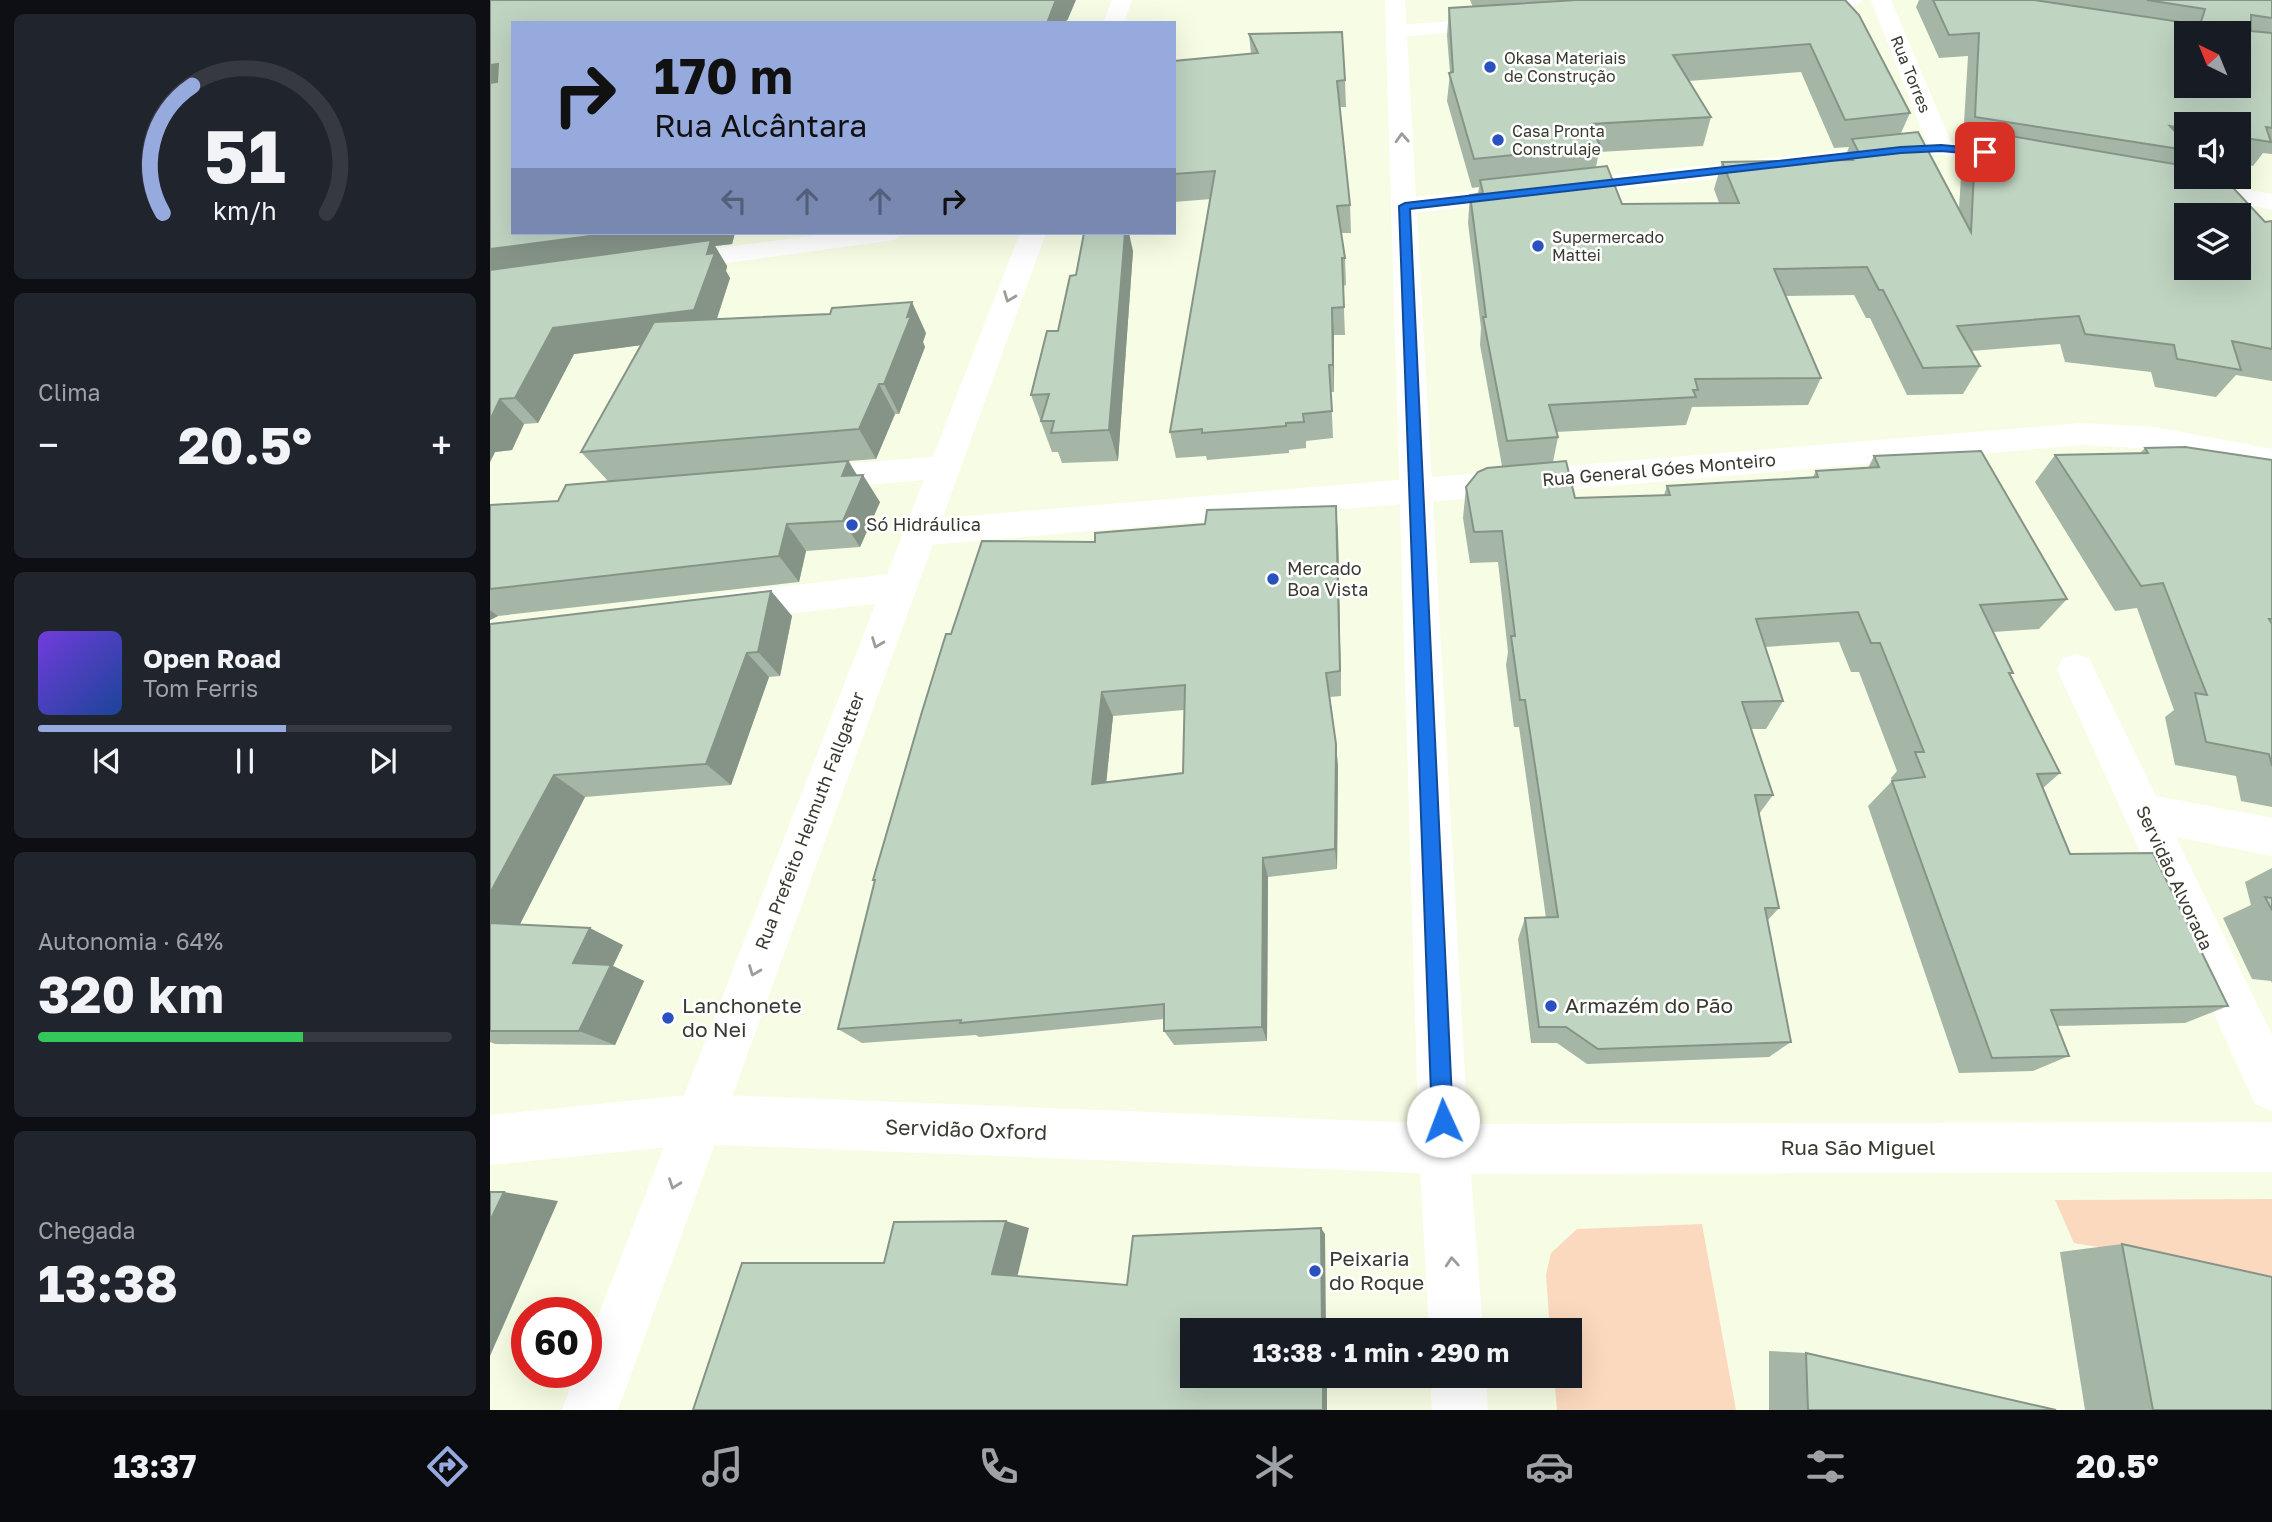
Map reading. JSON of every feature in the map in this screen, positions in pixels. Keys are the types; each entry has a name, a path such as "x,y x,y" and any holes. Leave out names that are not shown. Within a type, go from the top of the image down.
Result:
{"street":[{"path":"1114,21 1122,0"},
{"path":"1395,0 1418,490 1444,1149 1455,1318"},
{"path":"1769,6 1852,0"},
{"name":"Rua Torres","path":"1881,0 1941,148"},
{"path":"1397,31 1521,22"},
{"path":"1405,206 1901,150 1941,148 2039,162"},
{"path":"2162,183 2272,202"},
{"path":"641,267 873,235"},
{"name":"Rua Prefeito Helmuth Fallgatter","path":"590,1410 1032,235"},
{"name":"Rua General Góes Monteiro","path":"918,533 2082,434 2126,433 2176,439 2272,460"},
{"path":"779,481 944,467"},
{"path":"691,611 898,587"},
{"name":"Servidão Alvorada","path":"2076,669 2272,1087"},
{"path":"2143,812 2272,837"},
{"name":"Servidão Oxford","path":"490,1140 698,1119 1444,1149"},
{"name":"Rua São Miguel","path":"1444,1149 2272,1147"},
{"path":"1459,1388 1460,1410"}],"shaded area":[{"path":"2272,1199 2272,1410 2203,1265 2074,1243 2055,1200"},
{"path":"1702,1224 1736,1410 1557,1410 1555,1388 1582,1388 1582,1318 1549,1318 1546,1275 1551,1253 1577,1229"}],"building":[{"path":"490,0 1057,0 1048,21 511,21 511,235 598,235 490,249 490,83 497,82 498,64 490,65"},
{"path":"1577,0 1845,0 1859,15 1910,113 1845,120 1810,44 1673,55 1711,117 1591,124 1600,146 1474,159 1449,73 1453,72 1449,8"},
{"path":"1933,0 2034,0 2174,21 2174,98 2251,98 2251,31 2272,33 2272,128 2266,127 2271,142 2251,139 2251,112 2174,112 2174,127 2170,126 2174,130 2174,148 1975,117 1979,33 1949,35"},
{"path":"2147,0 2272,0 2272,18 2251,15 2251,21 2201,21 2205,9"},
{"path":"1342,32 1345,80 1337,81 1350,205 1337,206 1345,258 1342,258 1344,307 1332,308 1333,365 1329,365 1332,411 1303,414 1304,422 1286,423 1286,426 1202,433 1202,429 1170,432 1215,171 1176,174 1176,61 1258,53 1249,34"},
{"path":"1918,132 1971,232 1976,132 2174,164 2174,189 2234,189 2247,203 2174,203 2174,280 2251,280 2251,207 2265,222 2272,221 2272,349 2232,341 2241,370 2177,359 2174,345 2085,334 2079,316 1957,326 1980,366 1923,368 1883,290 1879,290 1867,267 1774,269 1821,378 1695,379 1698,390 1693,390 1696,397 1549,405 1558,437 1507,441 1483,317 1486,317 1470,195 1483,193 1480,180 1607,166 1622,204 1739,203 1722,162 1853,160 1851,156 1860,155 1852,139"},
{"path":"1084,235 1125,235 1109,430 1051,433 1054,421 1041,421 1049,394 1031,395 1047,331 1058,331 1070,276 1076,275"},
{"path":"711,240 707,254 715,253 694,310 553,328 515,398 500,399 490,420 490,270"},
{"path":"912,302 907,317 911,316 884,384 879,384 859,429 581,452 654,322 830,314 832,308"},
{"path":"2185,447 2272,460 2272,619 2269,619 2272,624 2272,766 2269,754 2206,742 2195,693 2207,695 2163,583 2141,586 2055,455 2148,453 2145,448"},
{"path":"1981,451 2067,599 1980,605 2013,673 2009,673 2060,773 2037,774 2070,854 2153,853 2228,1006 2051,1010 2069,1056 1992,1058 1892,781 1925,777 1915,752 1924,752 1880,643 1871,643 1858,612 1756,619 1783,701 1742,702 1773,795 1755,795 1779,908 1765,908 1791,1042 1598,1049 1566,1027 1539,1027 1525,918 1558,917 1525,700 1520,700 1511,636 1515,636 1502,531 1474,532 1466,487 1478,472 1487,468 1566,461 1575,498 1670,495 1667,486 1818,477 1816,471 1879,467 1874,456"},
{"path":"848,461 842,476 863,475 843,521 787,524 779,556 490,589 490,505 558,501 566,485"},
{"path":"1336,506 1340,671 1326,673 1336,744 1335,849 1263,858 1262,1027 1164,1031 1164,1004 960,1023 961,1020 838,1029 873,880 921,715 946,634 951,634 982,541 1095,542 1095,533 1205,524 1207,510","holes":["1185,685 1183,773 1092,784 1102,692"]},
{"path":"771,591 758,652 747,653 706,764 554,775 490,893 490,624"},
{"path":"2265,897 2272,898 2272,910"},
{"path":"490,923 590,928 573,963 611,965 579,1031 490,1031"},
{"path":"490,1192 504,1192 490,1221"},
{"path":"1006,1221 992,1274 1127,1285 1133,1236 1321,1228 1322,1318 1180,1318 1180,1388 1323,1388 1323,1410 693,1410 742,1263 884,1263 894,1222"},
{"path":"2122,1244 2272,1277 2272,1410 2153,1410"},
{"path":"1806,1353 2056,1410 1808,1410"}],"place":[{"name":"Okasa Materiais de Construção","path":"1490,67"},
{"name":"Casa Pronta Construlaje","path":"1498,140"},
{"name":"Supermercado Mattei","path":"1538,246"},
{"name":"Só Hidráulica","path":"852,525"},
{"name":"Mercado Boa Vista","path":"1273,579"},
{"name":"Armazém do Pão","path":"1551,1006"},
{"name":"Lanchonete do Nei","path":"668,1018"},
{"name":"Peixaria do Roque","path":"1315,1271"}],"route":[{"path":"1443,1121 1405,206 1901,150 1941,148 1985,152"}]}
